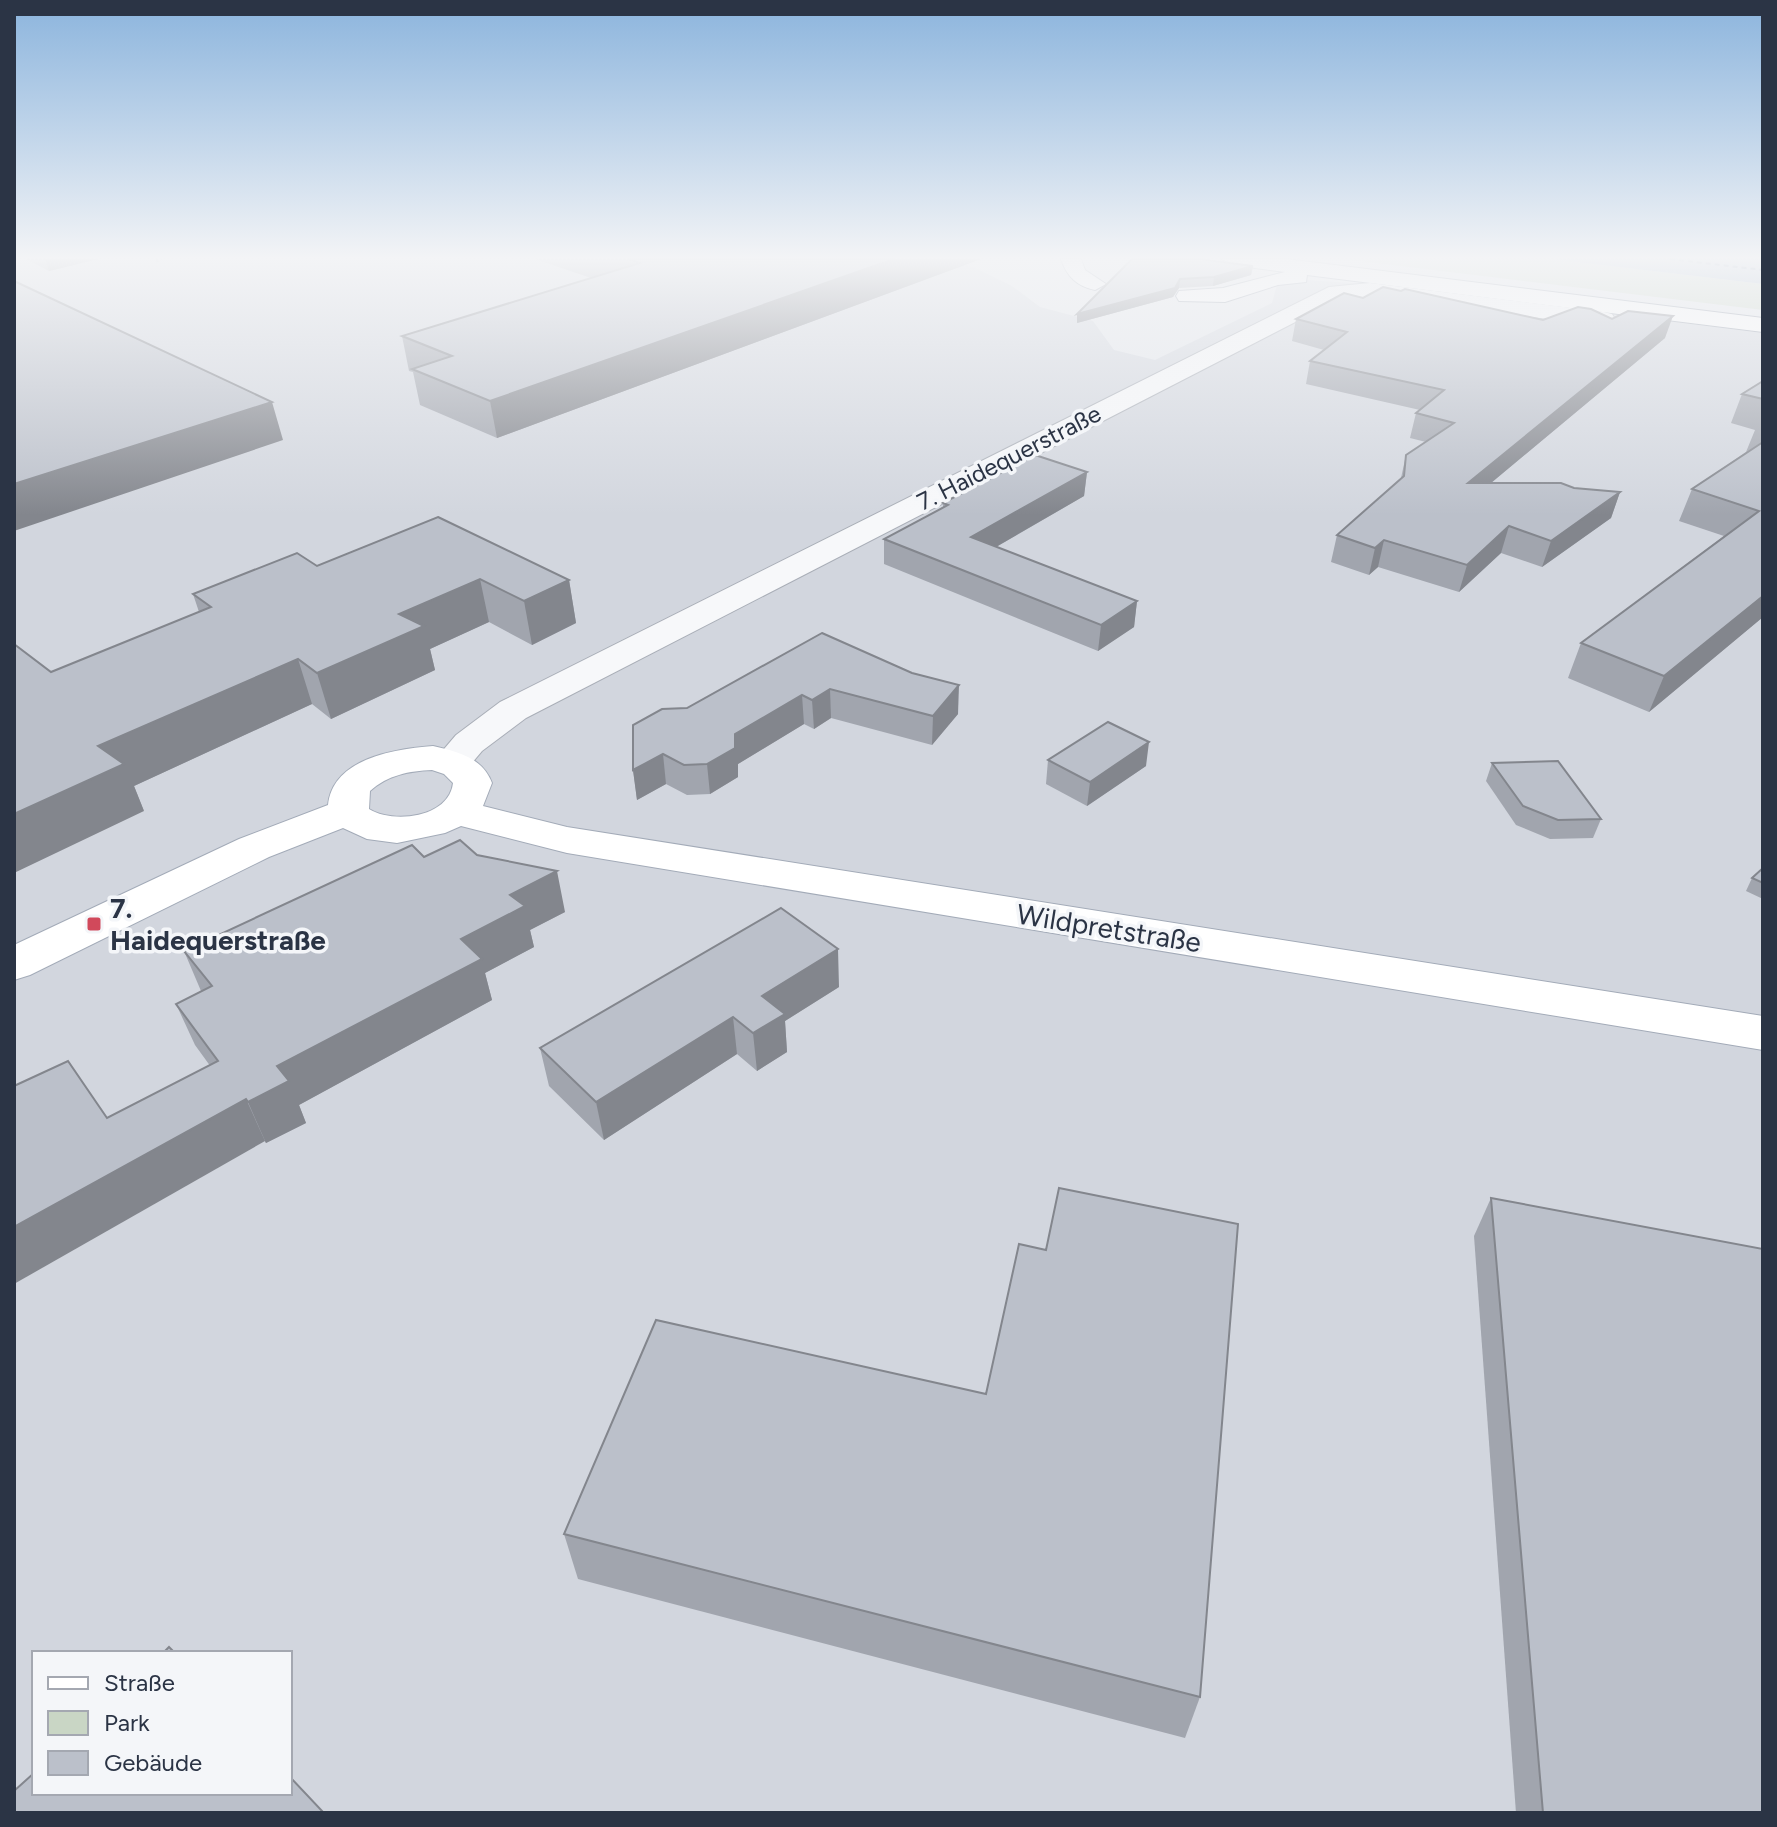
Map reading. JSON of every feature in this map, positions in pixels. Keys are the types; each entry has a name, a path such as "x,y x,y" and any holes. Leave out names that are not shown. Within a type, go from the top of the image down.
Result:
{"main road":[{"path":"413,759 452,762 470,775 473,786 468,799 457,811 425,825 389,830 369,826 355,818 350,811 348,796 358,782 373,771 413,759"},
{"path":"14,964 241,854 350,811"},
{"name":"Wildpretstraße","path":"457,811 508,827 567,840 1763,1033"}],"street":[{"name":"7. Haidequerstraße","path":"452,762 469,743 513,710 1234,344"}],"shaded area":[{"path":"14,344 1110,344 1114,350 1155,360 1187,344 1763,344 1763,1813 14,1813"}],"building":[{"path":"14,344 149,344 272,402 14,484"},
{"path":"423,344 651,344 490,401 412,369 452,356"},
{"path":"1331,344 1638,344 1468,483 1561,483 1574,488 1620,492 1551,541 1509,526 1467,565 1384,540 1375,548 1337,535 1404,476 1406,455 1454,423 1416,413 1444,390 1310,361"},
{"path":"1763,381 1763,399 1742,394"},
{"path":"1763,442 1763,596 1664,676 1581,643 1759,511 1692,489"},
{"path":"1035,455 1087,472 971,537 1137,601 1101,625 884,539 948,505 943,503"},
{"path":"438,517 569,580 524,601 480,579 399,614 424,626 317,673 298,659 98,746 124,764 14,814 14,644 51,672 211,607 193,594 297,553 317,566"},
{"path":"822,633 912,673 959,685 933,716 830,689 812,700 802,695 735,734 735,748 707,764 684,765 663,754 633,770 633,725 662,709 687,708"},
{"path":"1108,722 1149,742 1090,782 1048,760"},
{"path":"1558,761 1601,819 1558,820 1523,806 1492,763"},
{"path":"460,840 477,855 557,871 510,895 525,906 461,939 482,959 277,1066 289,1081 248,1102 246,1099 14,1227 14,1086 68,1061 107,1118 218,1061 176,1004 212,986 184,951 412,845 424,857"},
{"path":"1763,868 1763,883 1752,878"},
{"path":"781,908 838,949 762,996 785,1014 753,1033 733,1017 596,1102 540,1048"},
{"path":"1059,1188 1238,1224 1200,1697 564,1534 656,1320 986,1394 1019,1244 1046,1250"},
{"path":"1491,1198 1763,1249 1763,1813 1543,1813"},
{"path":"32,1775 32,1795 292,1795 292,1779 323,1812 14,1813 14,1791"}],"place":[{"name":"7. Haidequerstraße","path":"94,924"}]}
